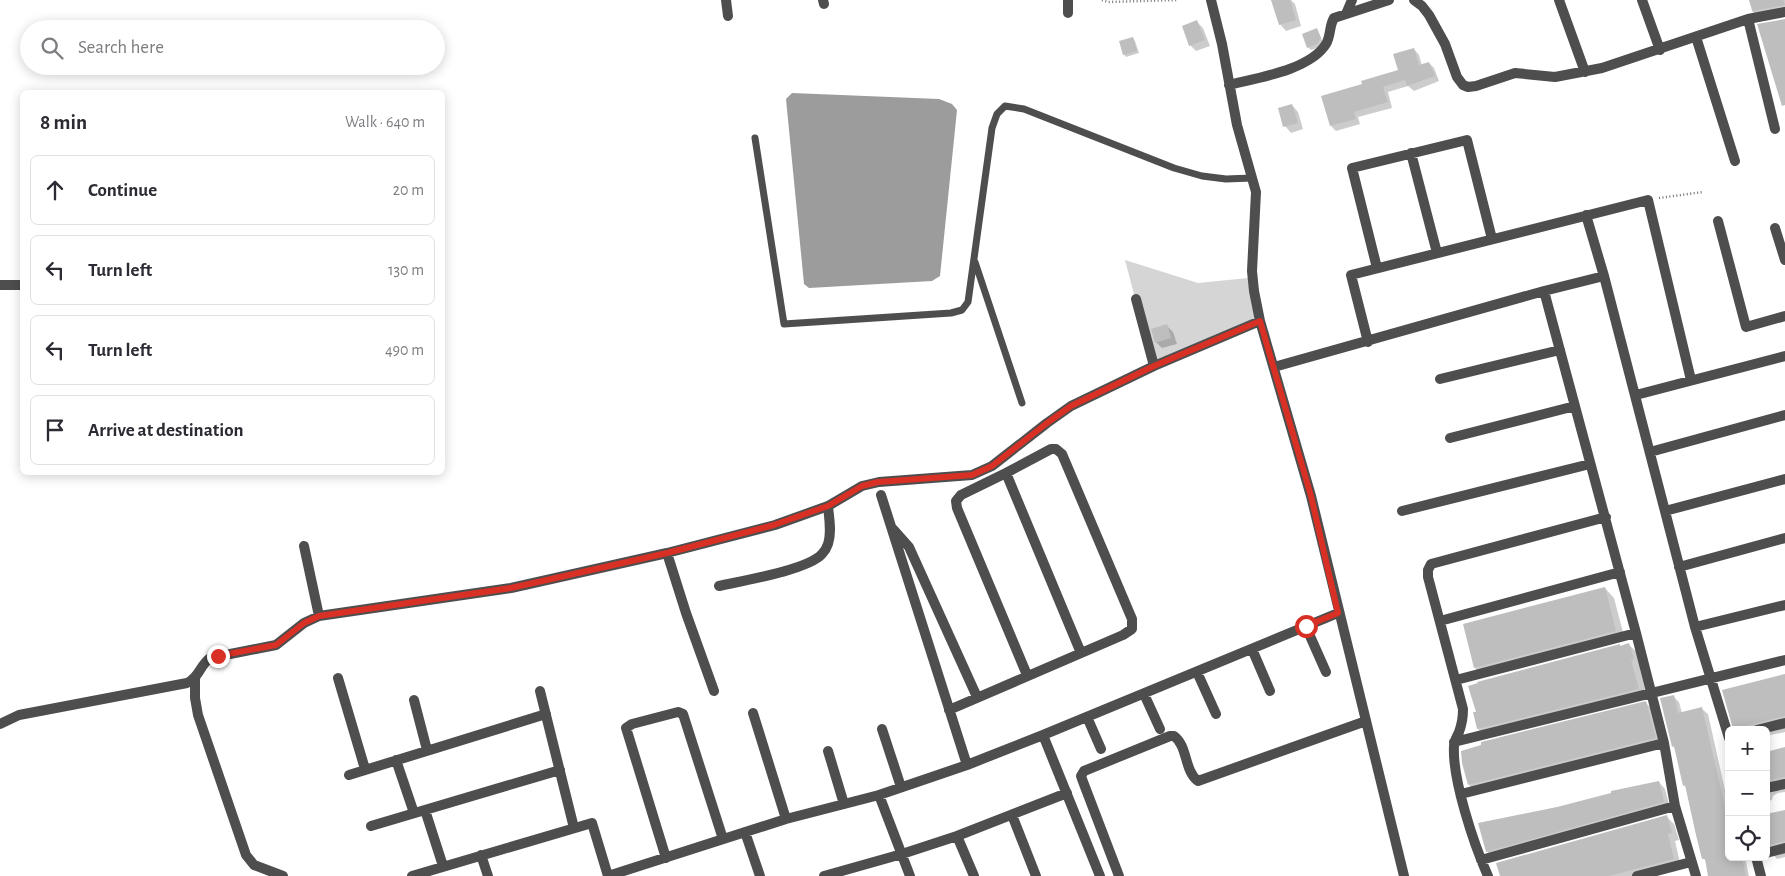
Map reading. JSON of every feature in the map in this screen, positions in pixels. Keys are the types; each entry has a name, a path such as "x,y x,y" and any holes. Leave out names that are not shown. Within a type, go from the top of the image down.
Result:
{"street":[{"path":"726,0 728,16"},
{"path":"1068,0 1068,14"},
{"path":"1211,0 1222,44 1236,125 1256,192 1252,271 1260,321 1311,496 1338,613 1404,876"},
{"path":"1346,14 1352,0"},
{"path":"1229,85 1303,63 1320,51 1326,44 1334,18 1389,0"},
{"path":"1414,0 1429,15 1444,44 1457,77 1463,85 1468,87 1515,73 1555,77 1602,68 1748,19 1785,12"},
{"path":"1559,0 1585,72"},
{"path":"1642,0 1660,50"},
{"path":"1748,19 1775,129"},
{"path":"1696,37 1735,161"},
{"path":"1377,268 1352,168 1411,153 1467,140 1492,239"},
{"path":"1411,153 1437,253"},
{"path":"1368,342 1350,275 1648,200 1691,380"},
{"path":"1586,216 1636,395 1695,627 1725,726"},
{"path":"1718,221 1746,327 1785,316"},
{"path":"1775,228 1785,260"},
{"path":"1274,367 1604,276"},
{"path":"0,285 20,285"},
{"path":"1544,291 1652,694 1664,743 1675,806 1696,876"},
{"path":"1136,299 1154,366"},
{"path":"0,724 19,715 188,684 195,679 206,661 210,658 276,645 304,623 319,616 511,588 667,553 774,525 828,506 862,486 878,482 972,475 992,466 1071,406 1154,366 1260,321"},
{"path":"1440,380 1560,350"},
{"path":"1636,395 1785,356"},
{"path":"1450,438 1575,406"},
{"path":"1650,452 1785,416"},
{"path":"949,710 1124,635 1132,629 1132,619 1062,454 1056,448 1050,449 1006,474 960,495 956,501 957,508 1027,675"},
{"path":"1402,511 1590,464"},
{"path":"1006,474 1081,653"},
{"path":"1665,512 1785,479"},
{"path":"882,495 967,765"},
{"path":"719,586 783,572 810,562 822,554 828,544 830,527 828,506"},
{"path":"1488,876 1481,860 1461,794 1453,759 1454,742 1460,730 1463,709 1428,577 1428,570 1431,564 1606,517"},
{"path":"891,526 909,547 977,697"},
{"path":"1679,567 1785,538"},
{"path":"304,546 319,616"},
{"path":"667,553 714,691"},
{"path":"1440,621 1620,572"},
{"path":"1695,627 1785,605"},
{"path":"412,876 592,824 608,876 786,819 879,795 967,765 1043,736 1338,613"},
{"path":"1306,626 1326,672"},
{"path":"1456,680 1636,633"},
{"path":"1252,649 1270,691"},
{"path":"1454,742 1785,660"},
{"path":"1197,672 1216,714"},
{"path":"338,678 365,769"},
{"path":"195,679 195,698 198,715 244,850 254,865 283,876"},
{"path":"540,691 574,828"},
{"path":"1144,694 1160,730"},
{"path":"414,700 427,750"},
{"path":"666,858 628,736 626,728 632,724 678,712 683,714 723,839"},
{"path":"754,713 786,819"},
{"path":"349,774 546,714"},
{"path":"1087,717 1101,749"},
{"path":"1118,876 1081,776 1084,770 1174,736 1179,741 1192,776 1198,781 1366,721"},
{"path":"1770,727 1785,723"},
{"path":"882,729 901,787"},
{"path":"1043,736 1100,876"},
{"path":"1461,794 1664,743"},
{"path":"828,751 844,804"},
{"path":"396,760 414,814"},
{"path":"371,826 560,770"},
{"path":"1770,787 1785,784"},
{"path":"824,876 843,873 957,836 1067,793"},
{"path":"879,795 910,876"},
{"path":"1481,860 1675,806"},
{"path":"425,810 443,866"},
{"path":"1012,815 1036,876"},
{"path":"745,832 760,876"},
{"path":"957,836 974,876"},
{"path":"1770,852 1785,848"},
{"path":"481,855 488,876"},
{"path":"1757,861 1761,876"},
{"path":"1637,876 1691,862"}],"lane":[{"path":"755,138 784,324 951,313 962,310 968,302 992,128 997,114 1005,106 1024,109 1174,168 1202,176 1226,179 1252,178"},
{"path":"974,260 1022,403"}],"path":[{"path":"1102,0 1108,2 1177,0"},
{"path":"1648,200 1703,192"}],"shaded area":[{"path":"792,93 939,99 952,104 957,110 940,276 932,281 809,288 804,284 786,99"},
{"path":"1125,260 1198,283 1248,278 1259,325 1154,370"}],"building":[{"path":"1271,0 1290,0 1296,20 1279,25"},
{"path":"1749,0 1783,0 1785,5 1753,11"},
{"path":"1785,19 1785,105 1782,106 1757,24"},
{"path":"1197,20 1205,40 1189,46 1182,26"},
{"path":"1317,28 1321,38 1317,44 1307,48 1302,34"},
{"path":"1133,37 1137,51 1123,55 1119,41"},
{"path":"1414,48 1419,65 1429,62 1435,76 1407,86 1405,80 1383,87 1388,102 1354,112 1356,119 1330,126 1321,96 1362,84 1361,81 1398,70 1393,54"},
{"path":"1292,104 1298,123 1283,127 1278,108"},
{"path":"1167,324 1171,338 1155,343 1151,329"},
{"path":"1605,587 1616,631 1474,668 1463,624"},
{"path":"1629,643 1634,659 1631,660 1639,689 1477,729 1473,712 1476,712 1468,686 1477,682"},
{"path":"1785,674 1785,716 1745,726 1732,726 1722,690"},
{"path":"1674,695 1678,713 1702,707 1725,807 1725,861 1743,861 1746,876 1708,876 1705,859 1702,859 1685,785 1683,786 1660,698"},
{"path":"1646,701 1656,738 1468,785 1461,751 1481,745 1481,742"},
{"path":"1785,747 1785,777 1770,780 1770,751"},
{"path":"1659,781 1664,802 1486,852 1478,823 1557,807 1611,793 1611,791"},
{"path":"1785,810 1785,841 1770,845 1770,816 1770,813"},
{"path":"1667,815 1672,833 1668,834 1674,859 1609,876 1500,876 1496,863"}],"route":[{"path":"218,656 276,645 304,623 319,616 511,588 667,553 774,525 828,506 862,486 878,482 972,475 992,466 1071,406 1154,366 1260,321 1311,496 1338,613 1306,626"}]}
